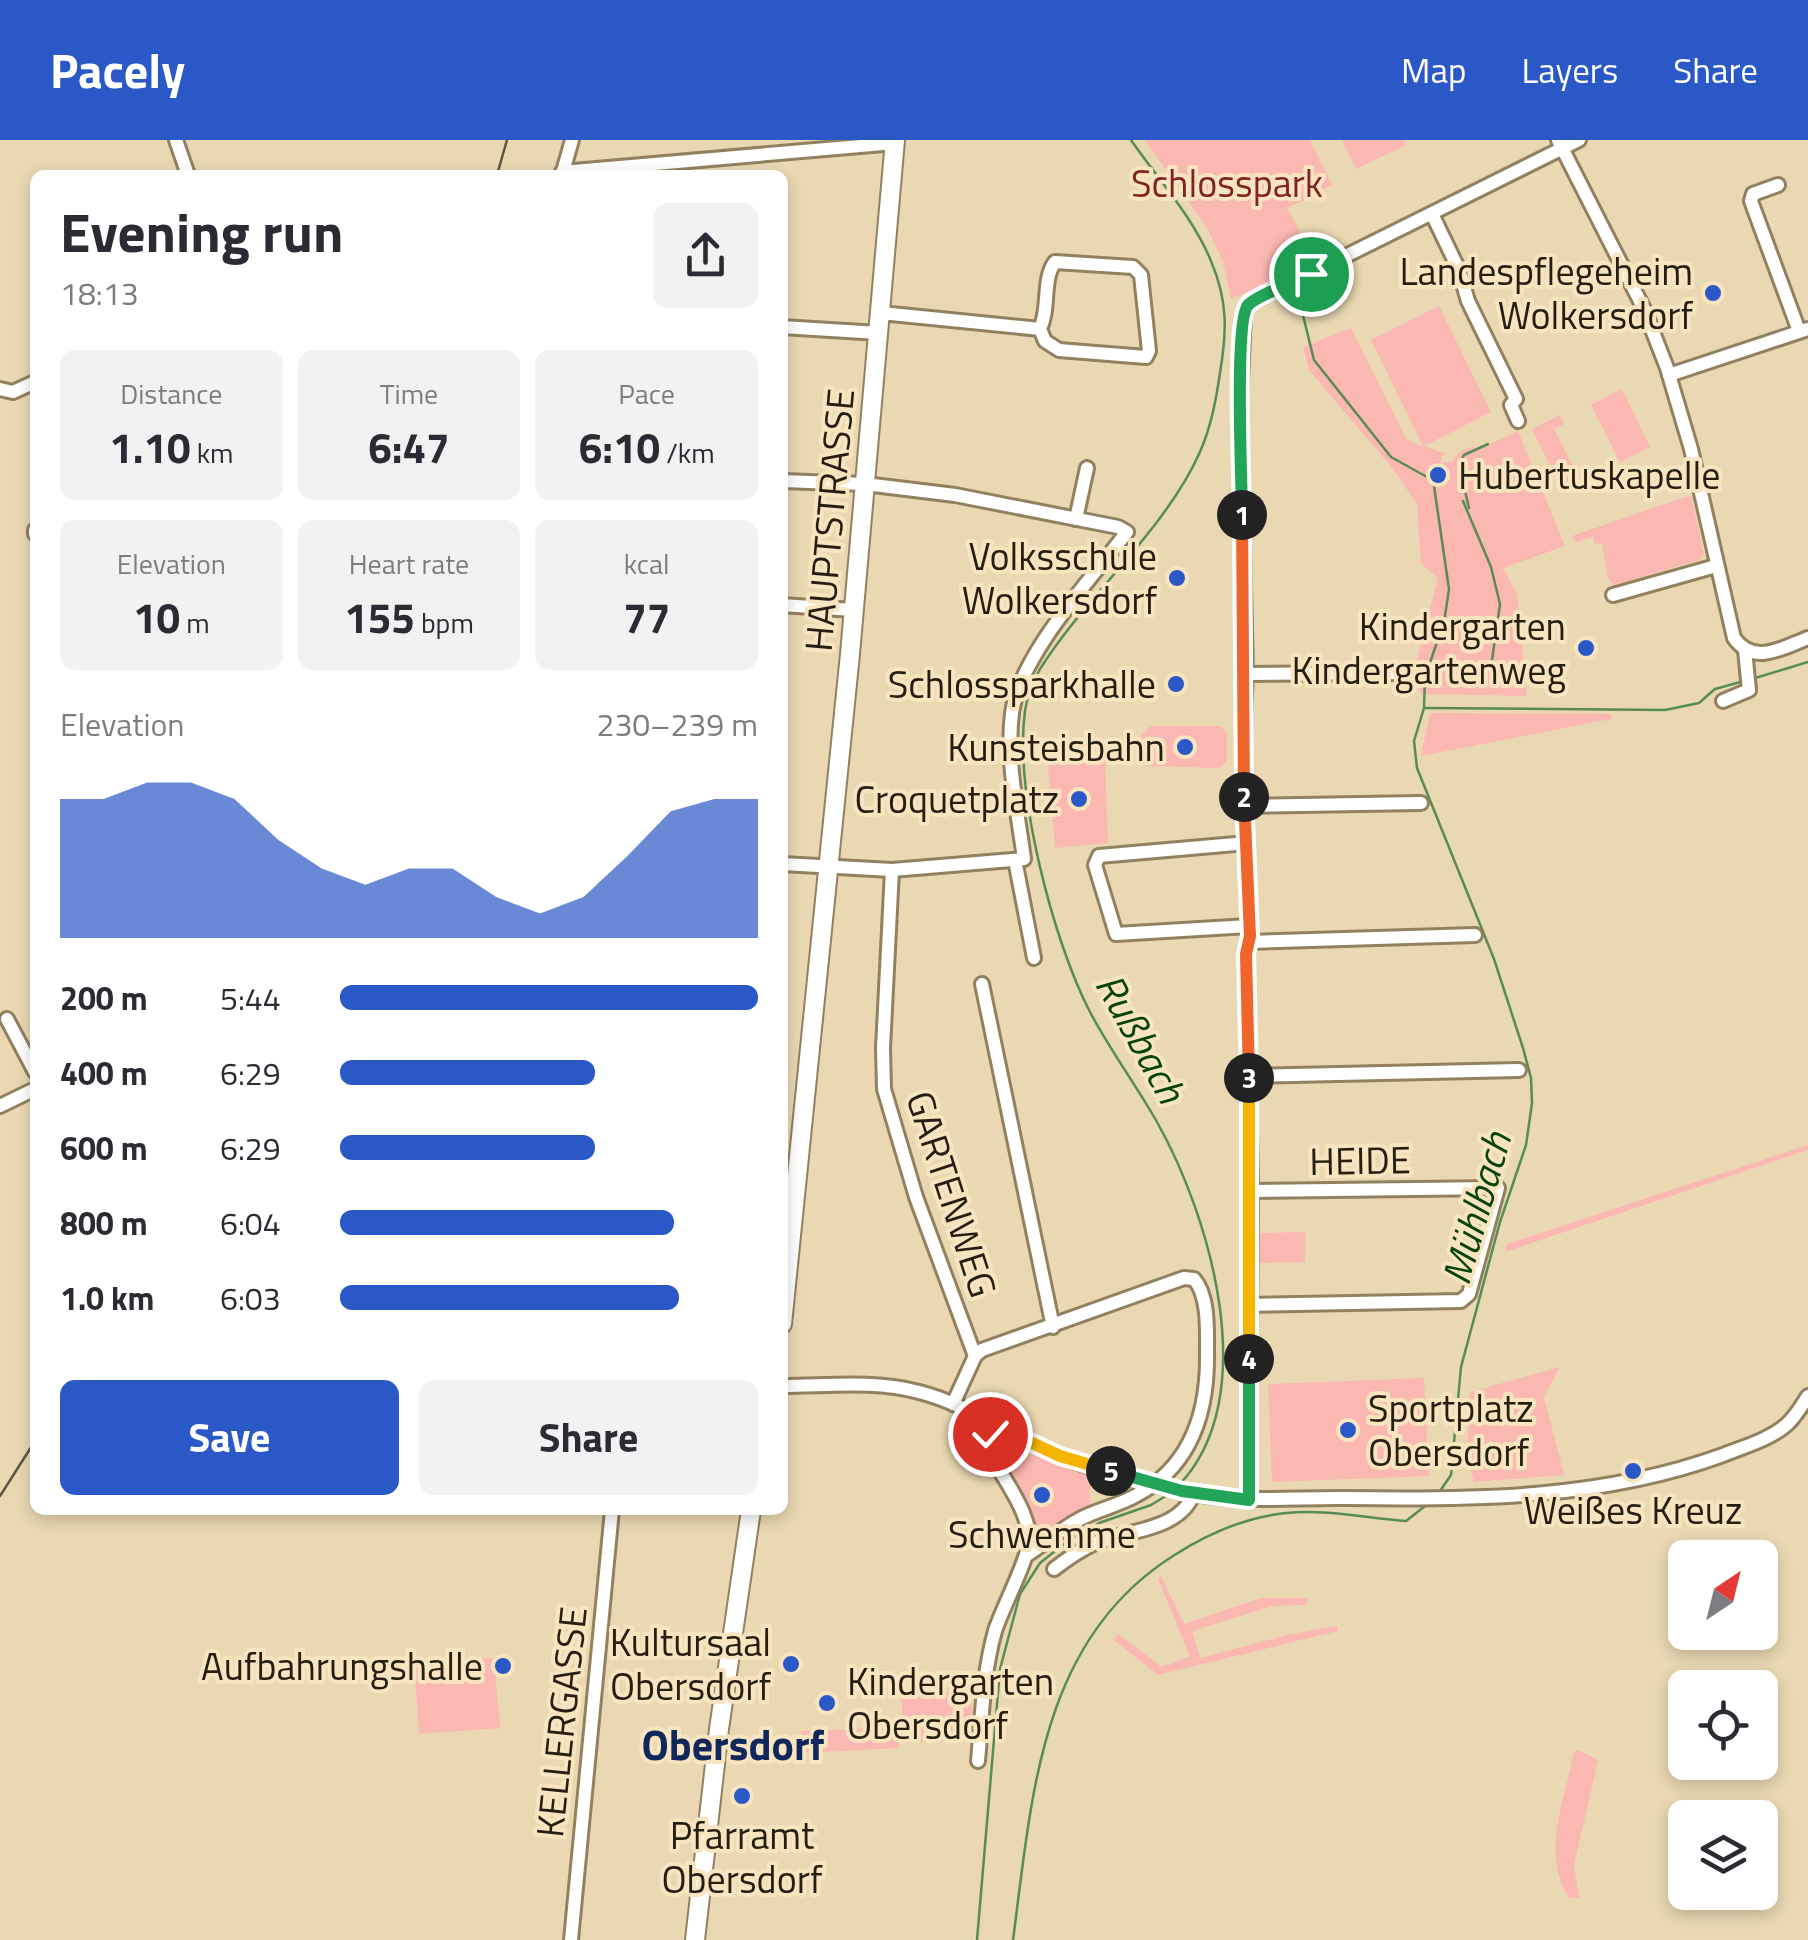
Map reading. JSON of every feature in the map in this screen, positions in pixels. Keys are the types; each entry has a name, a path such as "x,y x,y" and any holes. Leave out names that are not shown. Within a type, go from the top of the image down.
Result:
{"main road":[{"name":"HAUPTSTRASSE","path":"788,1263 866,484 895,142"},
{"path":"695,1940 719,1729 750,1515"}],"street":[{"path":"176,140 186,170"},
{"path":"563,170 572,140"},
{"path":"1249,1500 1246,966 1249,926 1240,401 1244,315 1249,304 1432,214 1561,144 1579,140"},
{"path":"604,170 895,142"},
{"path":"1561,144 1644,310 1691,449 1734,638 1745,650 1749,677 1745,692 1722,701"},
{"path":"1669,375 1804,330 1751,201 1753,194 1778,185"},
{"path":"1432,214 1516,400 1511,405 1518,421"},
{"path":"1056,262 1133,267 1141,275 1149,359 1058,350 1045,341 1040,329 1045,319 1050,270 1056,262"},
{"path":"881,313 1040,329"},
{"path":"788,327 879,333"},
{"path":"0,389 12,392 30,384"},
{"path":"1076,519 1087,468"},
{"path":"788,480 866,484 955,495 1128,532 1042,644 1015,699 1011,730 1019,860 1034,958"},
{"path":"1613,595 1716,566"},
{"path":"788,605 853,610"},
{"path":"1745,650 1764,654 1808,638"},
{"path":"1246,674 1406,673"},
{"path":"1245,806 1420,803"},
{"path":"1247,843 1099,856 1095,865 1116,934 1249,926"},
{"path":"788,865 892,870 1019,860"},
{"name":"GARTENWEG","path":"892,870 884,1088 916,1198 975,1356"},
{"path":"1249,942 1475,935"},
{"path":"982,984 1053,1327"},
{"path":"6,1019 30,1063"},
{"path":"1249,1076 1519,1070"},
{"path":"0,1106 30,1091"},
{"name":"HEIDE","path":"1248,1305 1462,1300 1469,1294 1498,1188 1250,1191"},
{"path":"953,1404 975,1356 982,1350 1184,1278 1198,1282 1207,1336 1204,1406 1188,1448 1158,1484 1075,1522 1027,1555"},
{"path":"788,1386 879,1385 918,1392 953,1404 1060,1456 1188,1492 1249,1500 1444,1500 1573,1488 1704,1462 1774,1434 1793,1418 1808,1396"},
{"path":"978,1761 986,1666 1004,1605 1027,1555 1028,1525 987,1443 994,1425"},
{"path":"1054,1569 1097,1542 1170,1519 1190,1502 1188,1492"},
{"name":"KELLERGASSE","path":"570,1940 612,1515"}],"green space":[{"name":"Schlosspark","path":"1145,140 1310,140 1332,185 1287,208 1317,262 1231,299 1223,261 1207,228"},
{"path":"1342,140 1403,140 1406,145 1356,169"},
{"path":"1439,306 1491,412 1424,446 1446,454 1441,463 1452,462 1458,453 1473,446 1476,451 1518,431 1565,546 1503,568 1517,594 1527,696 1421,694 1413,675 1438,578 1421,564 1417,504 1393,469 1309,370 1303,347 1351,328 1407,440 1423,446 1371,340"},
{"path":"1622,389 1650,447 1620,462 1591,405"},
{"path":"1560,415 1564,424 1554,429 1576,473 1583,474 1560,485 1532,429"},
{"path":"1691,495 1704,554 1699,560 1614,585 1608,578 1602,543 1594,544 1593,537 1576,542 1572,536"},
{"path":"1430,713 1612,714 1611,719 1421,756"},
{"name":"Kunsteisbahn","path":"1151,726 1221,726 1227,734 1227,761 1219,768 1146,766 1141,736"},
{"name":"Croquetplatz","path":"1105,755 1108,843 1055,848 1047,756"},
{"path":"1808,1145 1808,1150 1505,1252 1507,1244"},
{"path":"1305,1232 1305,1262 1259,1263 1259,1233"},
{"path":"1560,1367 1544,1397 1564,1475 1474,1482 1467,1458 1470,1392"},
{"name":"Sportplatz Obersdorf","path":"1424,1378 1429,1476 1272,1482 1268,1384"},
{"name":"Schwemme","path":"1033,1453 1094,1474 1089,1492 1091,1508 1042,1538 1008,1473"},
{"path":"1161,1576 1184,1624 1261,1598 1307,1598 1307,1605 1273,1606 1192,1631 1200,1658 1287,1635 1337,1626 1338,1631 1158,1675 1114,1640 1118,1634 1162,1667 1190,1656 1158,1579"},
{"path":"494,1658 500,1728 419,1734 414,1661"},
{"path":"971,1691 974,1740 904,1743 901,1694"},
{"path":"899,1728 899,1748 803,1753 801,1731"},
{"path":"1578,1750 1598,1760 1574,1865 1579,1898 1569,1898 1556,1863 1555,1845 1573,1754"}],"waterway":[{"name":"Rußbach","path":"1131,140 1195,229 1217,276 1225,330 1217,393 1203,444 1184,482 1040,669 1026,705 1023,744 1025,782 1040,865 1076,982 1177,1161 1210,1255 1220,1306 1223,1357 1218,1405 1204,1449 1178,1486"},
{"name":"Mühlbach","path":"1297,291 1314,360 1391,457 1427,477 1434,486 1449,589 1444,622 1425,677 1424,708 1414,741 1417,768 1494,959 1531,1078 1526,1145 1500,1222 1461,1367 1451,1475 1438,1494"},
{"path":"1469,508 1459,465 1464,455 1488,444"},
{"path":"1463,501 1491,567 1500,604 1492,660"},
{"path":"1752,679 1808,662"},
{"path":"1424,708 1665,710 1699,703 1715,689 1744,681"},
{"name":"Rußbach","path":"977,1940 1000,1669 1020,1594 1040,1563 1069,1540 1169,1494"},
{"name":"Mühlbach","path":"1013,1940 1027,1832 1050,1727 1068,1677 1094,1632 1128,1591 1186,1548 1242,1523 1301,1512 1406,1521 1429,1503"}],"railway":[{"path":"498,170 507,140"},
{"path":"0,1496 30,1449"}],"place":[{"name":"Landespflegeheim Wolkersdorf","path":"1713,293"},
{"name":"Hubertuskapelle","path":"1438,475"},
{"name":"Volksschule Wolkersdorf","path":"1177,578"},
{"name":"Kindergarten Kindergartenweg","path":"1586,648"},
{"name":"Schlossparkhalle","path":"1176,684"},
{"name":"Kunsteisbahn","path":"1185,747"},
{"name":"Croquetplatz","path":"1079,799"},
{"name":"Sportplatz Obersdorf","path":"1348,1430"},
{"name":"Weißes Kreuz","path":"1633,1471"},
{"name":"Schwemme","path":"1042,1495"},
{"name":"Kultursaal Obersdorf","path":"791,1664"},
{"name":"Aufbahrungshalle","path":"503,1666"},
{"name":"Kindergarten Obersdorf","path":"827,1703"},
{"name":"Pfarramt Obersdorf","path":"742,1796"}],"district":[{"name":"Obersdorf","path":"733,1744"}],"route":[{"path":"990,1434 994,1425 1082,1463 1182,1491 1249,1500 1251,1183 1246,954 1250,936 1244,798 1240,372 1244,315 1249,304 1311,274"}]}
